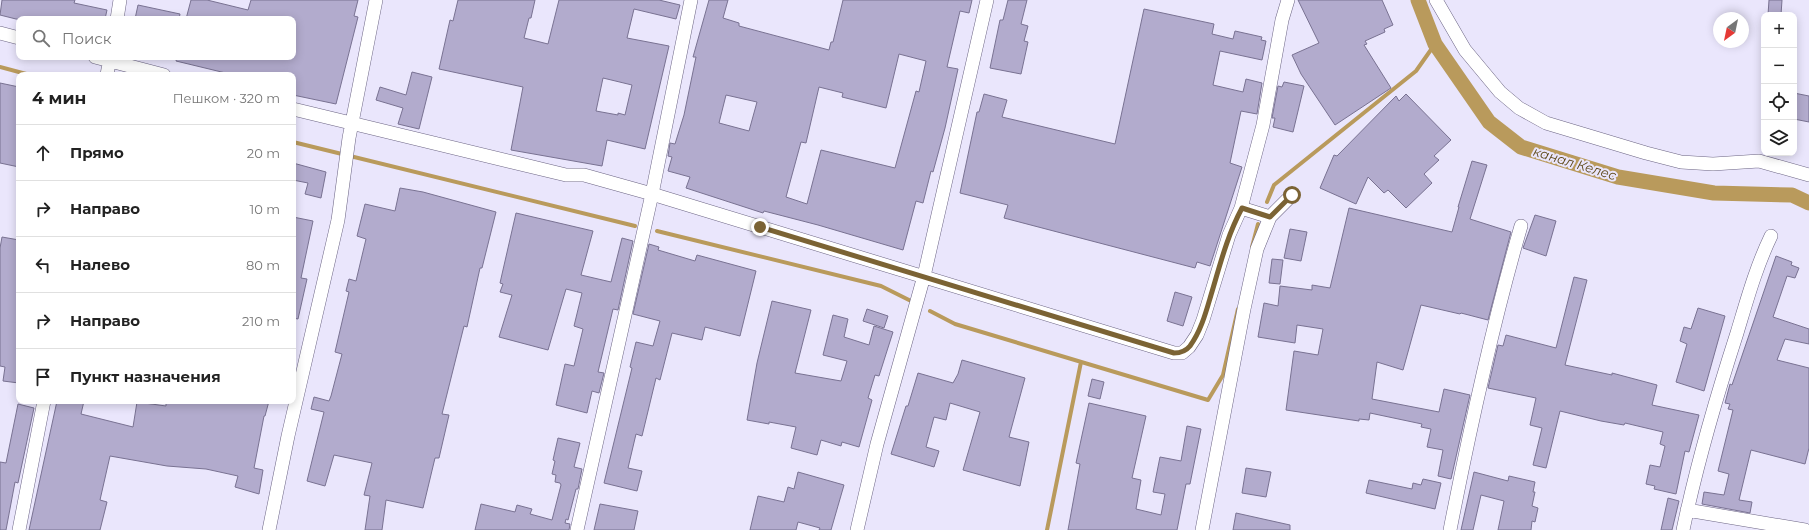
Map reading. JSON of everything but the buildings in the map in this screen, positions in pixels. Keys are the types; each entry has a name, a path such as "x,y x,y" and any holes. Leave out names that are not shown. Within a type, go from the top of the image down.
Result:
{"street":[{"path":"117,16 120,0"},
{"path":"296,403 338,220 351,124 376,0"},
{"path":"577,530 652,194 691,0"},
{"path":"857,530 877,444 924,276 987,0"},
{"path":"296,110 566,175 584,175 924,276 1174,353 1182,352 1189,347 1203,320 1229,235 1242,208 1263,125 1282,20 1288,0"},
{"path":"1436,0 1465,50 1496,87 1519,108 1546,123 1646,154 1681,162 1713,164 1759,161 1809,175"},
{"path":"0,33 16,37"},
{"path":"107,72 110,60"},
{"path":"113,60 154,72"},
{"path":"1202,530 1255,256 1270,217 1292,195"},
{"path":"1242,208 1270,217"},
{"path":"1450,530 1483,372 1507,273 1521,226"},
{"path":"1683,530 1704,440 1724,373 1761,255 1771,236"},
{"path":"19,530 43,404"},
{"path":"269,530 296,404"},
{"path":"1687,510 1805,530"}],"waterway":[{"name":"канал Келес","path":"1418,0 1435,44 1489,122 1521,147 1618,177 1714,193 1792,195 1809,203"},
{"path":"1267,202 1274,185 1416,71 1435,44"},
{"path":"0,67 19,72"},
{"path":"296,143 635,226"},
{"path":"1252,247 1258,224"},
{"path":"657,231 881,286 909,300"},
{"path":"930,311 955,324 1208,400 1223,375 1238,309"},
{"path":"1047,530 1081,362"}],"route":[{"path":"760,227 1174,353 1182,352 1189,347 1197,335 1229,235 1242,208 1270,217 1292,195"}]}
